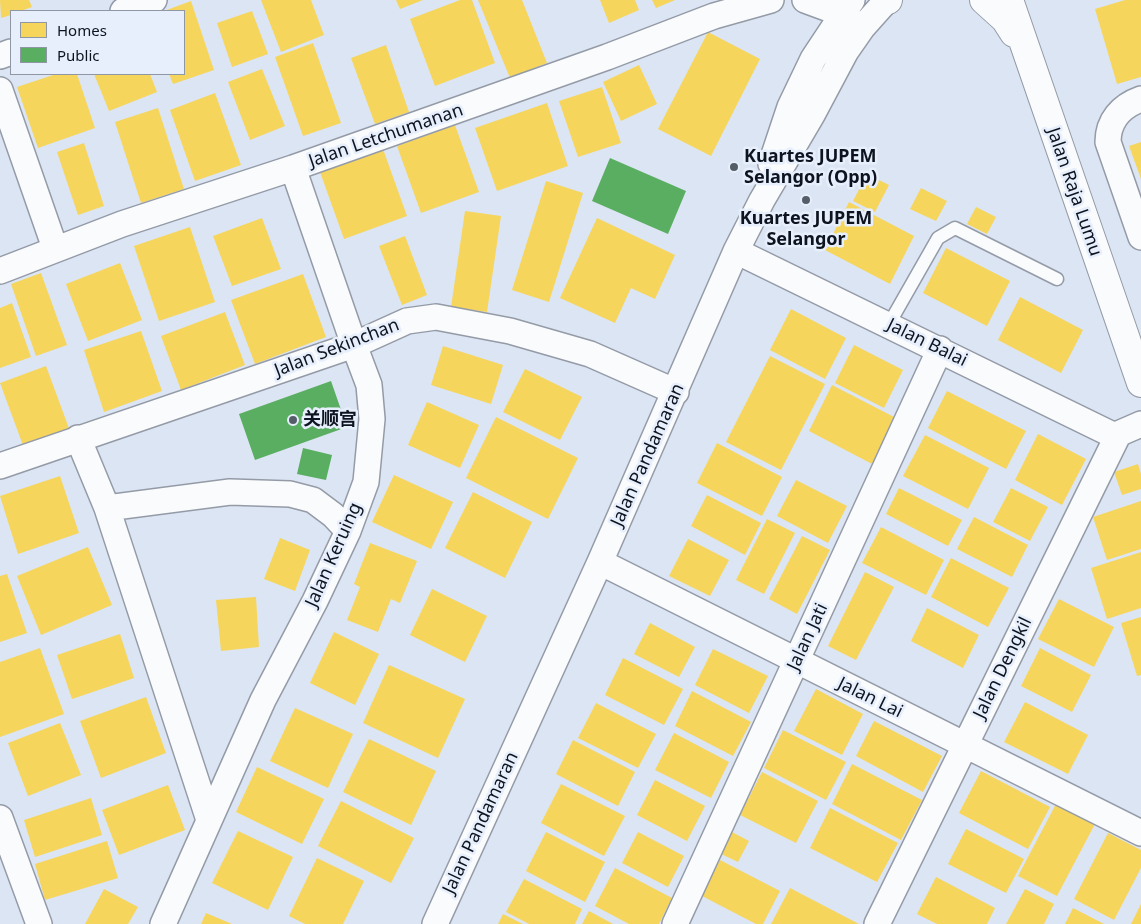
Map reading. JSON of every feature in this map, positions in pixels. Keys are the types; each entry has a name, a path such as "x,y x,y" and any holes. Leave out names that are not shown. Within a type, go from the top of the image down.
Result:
{"street":[{"path":"126,10 154,0"},
{"name":"Jalan Letchumanan","path":"0,271 55,248 293,168 607,58 714,16 771,0"},
{"path":"805,0 852,14"},
{"name":"Jalan Pandamaran","path":"434,924 600,562 676,392 736,251 762,200 812,115 846,50 852,14 887,0"},
{"path":"984,0 1005,19 1024,48"},
{"name":"Jalan Raja Lumu","path":"1009,0 1141,383"},
{"path":"0,90 55,248"},
{"path":"1141,100 1119,112 1108,131 1108,142 1141,237"},
{"name":"Jalan Keruing","path":"163,924 263,700 315,602 348,531 366,482 372,419 370,385 354,345 293,168"},
{"name":"Jalan Balai","path":"736,251 940,349 1117,438"},
{"name":"Jalan Sekinchan","path":"0,466 354,345 406,321 436,318 510,331 590,354 676,392"},
{"name":"Jalan Jati","path":"675,924 940,349"},
{"path":"1117,438 1118,434 1141,424"},
{"path":"78,438 107,508 209,820"},
{"name":"Jalan Dengkil","path":"884,922 965,745 1117,438"},
{"path":"107,508 230,492 290,494 313,500 333,515 348,531"},
{"name":"Jalan Lai","path":"600,562 1141,833"},
{"path":"0,818 39,924"}],"lane":[{"path":"889,324 938,238 954,228 1057,279"}],"building: Homes":[{"path":"0,0 29,0 32,7 24,10 10,10 10,15 1,18"},
{"path":"261,0 311,0 324,35 281,52"},
{"path":"396,0 423,0 400,9"},
{"path":"460,0 472,0 495,63 435,86 410,19"},
{"path":"478,0 522,0 547,63 510,78"},
{"path":"600,0 635,0 639,10 609,23"},
{"path":"652,0 675,0 656,8"},
{"path":"1125,0 1141,0 1141,77 1117,84 1095,9"},
{"path":"191,1 214,70 173,84 169,75 185,75 185,10 167,10"},
{"path":"252,11 268,54 232,67 217,23"},
{"path":"708,32 760,59 711,156 658,129"},
{"path":"313,43 341,123 303,136 275,57"},
{"path":"386,45 409,112 375,124 351,58"},
{"path":"639,65 657,104 621,121 603,82"},
{"path":"262,69 285,126 250,140 228,82"},
{"path":"53,75 77,75 95,128 38,148 17,87"},
{"path":"94,75 150,75 157,92 109,111"},
{"path":"602,87 621,143 578,157 559,101"},
{"path":"215,93 241,165 195,181 170,110"},
{"path":"547,103 568,166 497,191 475,128"},
{"path":"158,108 184,189 141,203 115,122"},
{"path":"455,125 479,192 421,213 397,146"},
{"path":"1141,142 1141,179 1129,146"},
{"path":"84,143 104,206 78,215 57,152"},
{"path":"383,149 407,216 344,239 320,172"},
{"path":"867,174 889,185 875,212 853,201"},
{"path":"546,181 583,193 549,302 512,290"},
{"path":"921,188 947,201 936,221 910,209"},
{"path":"849,202 914,236 890,284 825,250"},
{"path":"976,207 996,217 987,234 967,224"},
{"path":"465,211 501,216 487,312 451,307"},
{"path":"262,218 281,269 232,286 213,236"},
{"path":"597,218 675,255 655,299 631,288 615,323 560,298"},
{"path":"190,227 215,302 159,321 134,246"},
{"path":"405,236 427,295 402,305 379,246"},
{"path":"946,248 1010,281 987,326 923,293"},
{"path":"120,263 142,320 88,341 66,284"},
{"path":"41,273 67,345 36,356 11,284"},
{"path":"303,274 326,337 255,364 231,300"},
{"path":"1020,297 1083,330 1061,373 998,340"},
{"path":"12,303 31,357 0,368 0,308"},
{"path":"791,309 846,338 825,379 770,350"},
{"path":"225,312 245,365 181,390 161,336"},
{"path":"141,331 162,391 104,412 84,350"},
{"path":"854,345 903,370 884,408 835,383"},
{"path":"443,346 503,365 491,404 431,385"},
{"path":"770,356 825,384 781,470 726,442"},
{"path":"46,366 70,431 24,448 0,383"},
{"path":"525,369 582,397 560,440 503,412"},
{"path":"832,385 898,419 874,465 809,431"},
{"path":"947,391 1026,431 1006,469 928,428"},
{"path":"427,402 479,425 460,468 408,445"},
{"path":"496,417 578,458 548,519 466,478"},
{"path":"1038,434 1086,459 1062,505 1015,480"},
{"path":"925,435 989,468 968,509 903,476"},
{"path":"717,443 782,477 762,516 697,483"},
{"path":"1138,464 1141,474 1141,489 1122,495 1114,472"},
{"path":"394,475 453,502 431,549 372,522"},
{"path":"60,476 79,533 18,554 0,496"},
{"path":"796,480 847,506 828,543 777,516"},
{"path":"899,488 962,520 948,546 886,514"},
{"path":"1011,488 1048,507 1030,541 993,522"},
{"path":"473,492 532,522 505,578 445,548"},
{"path":"707,495 761,523 745,555 691,526"},
{"path":"1141,501 1141,549 1107,560 1093,517"},
{"path":"974,517 1028,545 1012,577 957,549"},
{"path":"767,519 795,533 764,594 736,580"},
{"path":"881,527 944,560 926,595 862,563"},
{"path":"802,536 830,550 797,614 769,599"},
{"path":"280,538 310,550 295,591 264,579"},
{"path":"688,539 729,560 710,596 669,576"},
{"path":"370,543 417,561 400,603 391,599 378,632 347,620 360,587 354,584"},
{"path":"88,547 112,605 41,635 17,576"},
{"path":"1141,552 1141,608 1107,619 1091,568"},
{"path":"951,558 1009,588 988,627 931,597"},
{"path":"865,572 894,587 856,660 828,646"},
{"path":"7,574 27,633 0,642 0,576"},
{"path":"432,589 487,616 465,662 410,635"},
{"path":"256,597 259,647 221,651 216,600"},
{"path":"1059,599 1114,627 1094,667 1038,639"},
{"path":"927,608 979,635 963,668 911,641"},
{"path":"1141,617 1141,675 1137,676 1121,623"},
{"path":"650,623 695,647 679,677 634,654"},
{"path":"334,632 379,654 355,705 310,683"},
{"path":"120,634 134,678 72,699 57,655"},
{"path":"40,648 64,714 0,737 0,662"},
{"path":"1040,648 1091,675 1072,712 1021,686"},
{"path":"713,649 768,676 749,713 695,685"},
{"path":"623,658 683,689 664,725 605,695"},
{"path":"389,665 465,699 438,758 363,723"},
{"path":"816,689 863,714 842,755 794,731"},
{"path":"692,691 751,722 733,756 675,726"},
{"path":"146,697 166,753 101,778 80,721"},
{"path":"1025,702 1088,735 1068,774 1004,742"},
{"path":"596,703 656,734 638,768 578,738"},
{"path":"295,708 353,734 328,788 270,761"},
{"path":"874,721 942,756 923,792 856,756"},
{"path":"60,723 81,775 28,796 8,743"},
{"path":"783,730 846,762 826,800 764,768"},
{"path":"674,733 729,762 711,798 655,770"},
{"path":"369,739 436,771 411,825 343,792"},
{"path":"573,740 635,772 618,806 556,774"},
{"path":"852,764 922,800 901,840 832,804"},
{"path":"257,767 324,799 302,844 236,812"},
{"path":"981,771 1050,807 1028,849 959,813"},
{"path":"762,772 818,801 796,843 740,815"},
{"path":"655,780 705,806 687,841 637,815"},
{"path":"561,784 625,816 604,856 541,823"},
{"path":"168,785 185,830 119,855 102,810"},
{"path":"91,798 102,835 35,857 24,820"},
{"path":"341,801 414,838 391,883 318,846"},
{"path":"1057,802 1096,822 1057,896 1018,876"},
{"path":"830,808 898,843 877,882 810,848"},
{"path":"966,829 1024,859 1006,893 948,864"},
{"path":"238,831 293,857 268,910 212,883"},
{"path":"730,831 749,841 738,862 719,853"},
{"path":"546,832 605,862 585,902 526,871"},
{"path":"638,832 684,856 668,887 622,863"},
{"path":"1108,833 1141,850 1141,868 1114,920 1074,899"},
{"path":"107,841 118,878 45,900 35,864"},
{"path":"317,858 364,881 343,924 305,924 289,916"},
{"path":"720,860 780,891 763,924 756,924 702,896"},
{"path":"615,868 672,898 659,924 629,924 595,906"},
{"path":"936,877 995,908 987,924 937,924 917,914"},
{"path":"524,879 582,909 575,924 529,924 506,912"},
{"path":"790,888 859,924 771,924"},
{"path":"104,889 138,907 128,924 85,924"},
{"path":"1025,889 1054,904 1044,924 1006,924"},
{"path":"1141,904 1141,924 1131,924"},
{"path":"1073,908 1104,924 1065,924"},
{"path":"589,911 613,924 582,924"},
{"path":"206,913 232,924 201,924"},
{"path":"503,914 523,924 498,924"}],"building: Public":[{"path":"610,158 686,191 668,234 592,201"},
{"name":"关顺宫","path":"331,381 347,427 255,460 239,414"},
{"path":"303,448 332,455 326,480 297,474"}],"place":[{"name":"Kuartes JUPEM Selangor (Opp)","path":"734,167"},
{"name":"Kuartes JUPEM Selangor","path":"806,200"},
{"name":"关顺宫","path":"293,420"}]}
